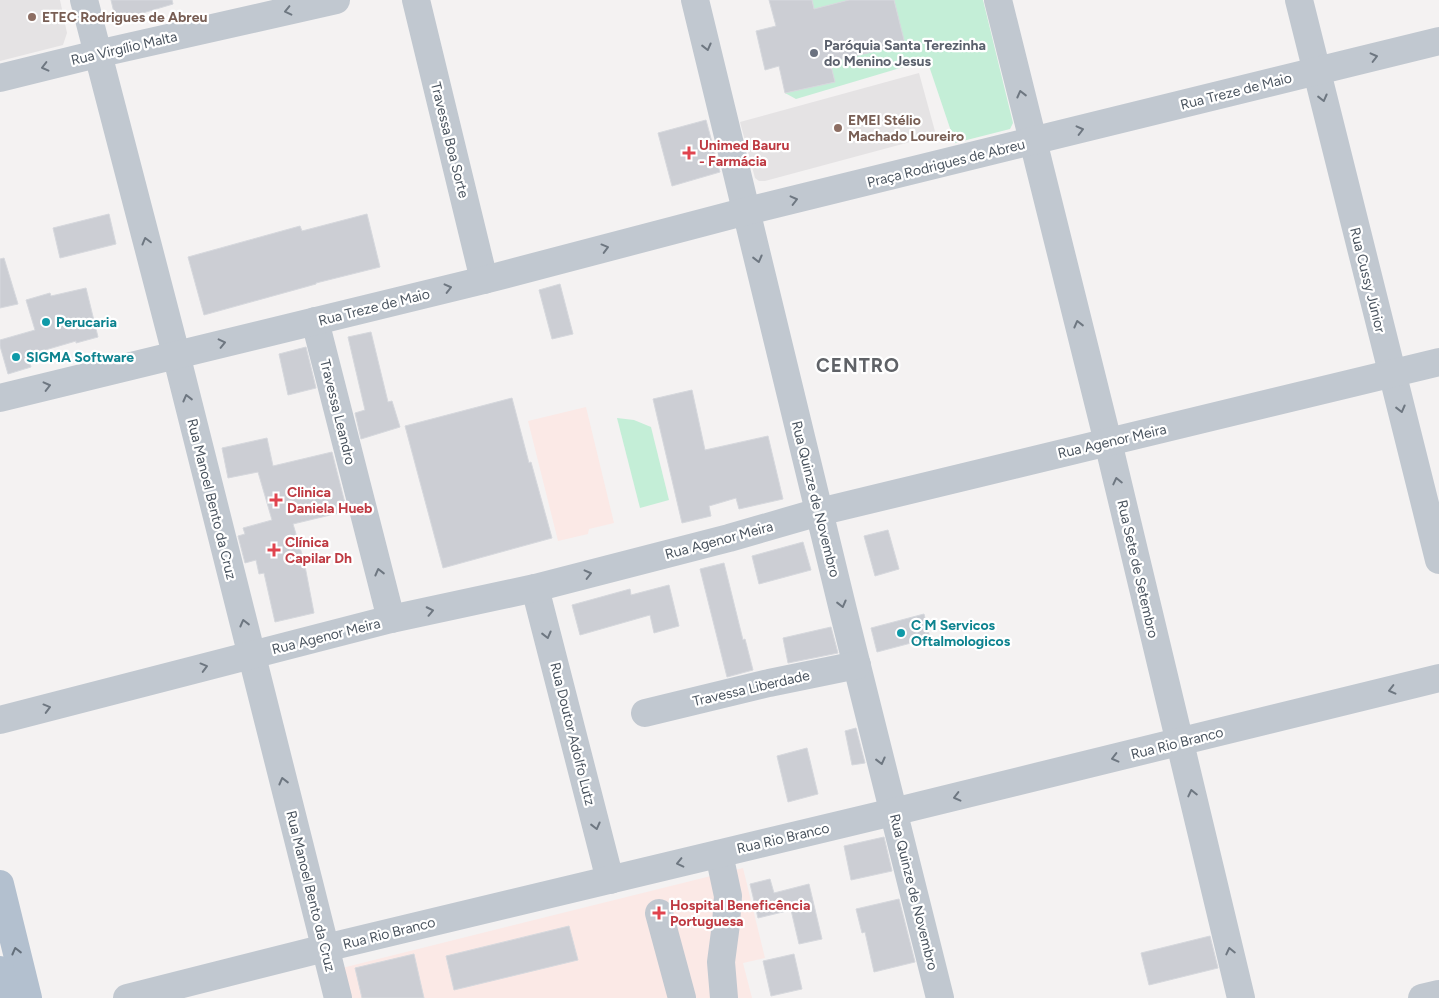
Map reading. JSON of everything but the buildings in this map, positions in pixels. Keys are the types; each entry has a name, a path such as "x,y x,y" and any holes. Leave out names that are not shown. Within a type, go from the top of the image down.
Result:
{"main road":[{"path":"0,884 28,998"},
{"path":"0,970 7,998"}],"street":[{"name":"Rua Manoel Bento da Cruz","path":"84,0 176,354 338,998"},
{"name":"Rua Virgílio Malta","path":"0,78 336,0"},
{"name":"Travessa Boa Sorte","path":"416,0 484,280"},
{"name":"Rua Quinze de Novembro","path":"695,0 819,512 940,998"},
{"name":"Praça Rodrigues de Abreu","path":"747,211 1033,141 998,0"},
{"name":"Rua Cussy Júnior","path":"1299,0 1439,560"},
{"name":"Rua Treze de Maio","path":"1033,141 1439,41"},
{"name":"Rua Sete de Setembro","path":"1033,141 1108,442 1241,998"},
{"name":"Rua Treze de Maio","path":"0,398 484,280 747,211"},
{"name":"Travessa Leandro","path":"316,321 391,619"},
{"name":"Rua Agenor Meira","path":"0,720 391,619 535,588 729,538 819,512 1439,362"},
{"name":"Rua Doutor Adolfo Lutz","path":"535,588 610,880"},
{"name":"Travessa Liberdade","path":"646,713 769,683 858,664"},
{"name":"Rua Rio Branco","path":"127,998 325,948 893,812 1439,678"},
{"path":"719,854 728,896 721,962 724,998"},
{"path":"659,913 682,998"},
{"path":"1422,998 1439,994"}],"shaded area":[{"name":"ETEC Rodrigues de Abreu","path":"0,0 60,0 67,33 63,45 0,61"},
{"name":"EMEI Stélio Machado Loureiro","path":"919,73 936,135 765,181 759,181 755,178 740,122"},
{"path":"586,407 614,523 589,529 588,534 558,541 528,421"},
{"name":"Hospital Beneficência Portuguesa","path":"743,868 765,958 743,963 752,998 350,998 342,968"}],"green space":[{"path":"812,0 849,0 814,9"},
{"path":"894,0 983,0 1013,123 1010,129 955,143 927,60 796,99 785,93 835,82 830,62 904,44"},
{"path":"617,418 634,420 651,427 669,500 640,508"}],"place":[{"name":"ETEC Rodrigues de Abreu","path":"32,17"},
{"name":"Paróquia Santa Terezinha do Menino Jesus","path":"814,53"},
{"name":"EMEI Stélio Machado Loureiro","path":"838,128"},
{"name":"Unimed Bauru - Farmácia","path":"689,153"},
{"name":"Perucaria","path":"46,322"},
{"name":"SIGMA Software","path":"16,357"},
{"name":"Clinica Daniela Hueb","path":"276,500"},
{"name":"Clínica Capilar Dh","path":"274,550"},
{"name":"C M Servicos Oftalmologicos","path":"901,633"},
{"name":"Hospital Beneficência Portuguesa","path":"659,913"}],"district":[{"name":"CENTRO","path":"858,365"}]}
